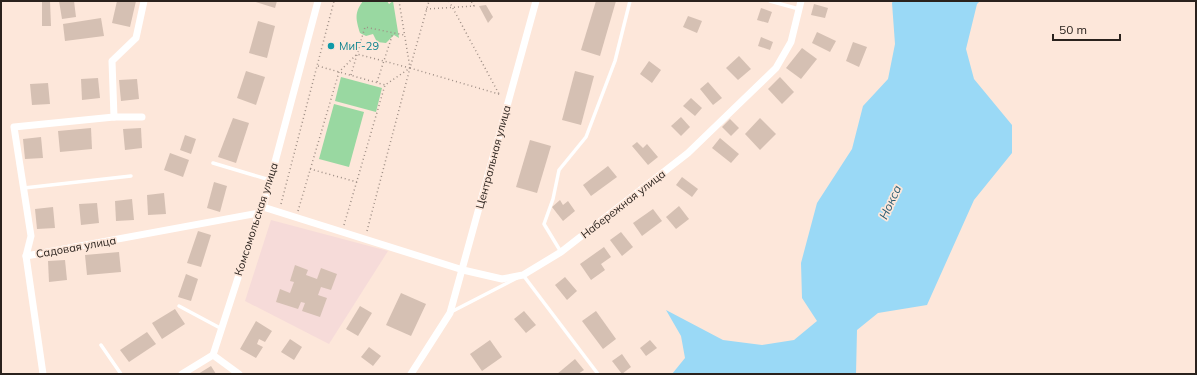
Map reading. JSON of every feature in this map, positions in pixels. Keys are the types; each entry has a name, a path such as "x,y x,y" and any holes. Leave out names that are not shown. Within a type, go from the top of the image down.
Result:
{"street":[{"path":"114,117 112,61 136,38 144,1"},
{"name":"Комсомольская улица","path":"213,355 270,180 318,1"},
{"name":"Центральная улица","path":"450,313 536,1"},
{"name":"Набережная улица","path":"523,275 560,252 688,153 776,68 791,42 801,1"},
{"name":"Садовая улица","path":"142,117 114,117 14,127 31,236 26,256 261,210"},
{"path":"261,210 278,212 463,270 502,279 523,275"},
{"path":"26,256 43,374"},
{"name":"Набережная улица","path":"411,374 450,313"},
{"path":"182,374 213,355 239,374"}],"lane":[{"path":"560,252 544,224 553,199 559,170 586,137 615,61 630,1"},
{"path":"770,1 799,9"},
{"path":"213,162 270,180"},
{"path":"24,188 131,176"},
{"path":"523,275 598,374"},
{"name":"Набережная улица","path":"450,313 523,275"},
{"path":"179,306 222,329"},
{"path":"101,345 121,374"}],"path":[{"path":"278,212 334,1"},
{"path":"399,1 410,68"},
{"path":"364,239 429,1"},
{"path":"449,1 499,94"},
{"path":"426,9 474,6 471,1"},
{"path":"351,75 364,27 405,35"},
{"path":"377,83 393,32"},
{"path":"357,54 509,97"},
{"path":"296,218 339,72 357,54"},
{"path":"317,66 386,85"},
{"path":"342,232 386,85 410,68"},
{"path":"310,169 357,182"}],"shaded area":[{"path":"271,220 388,251 329,344 245,301"}],"green space":[{"path":"363,1 387,1 389,4 393,1 399,38 394,35 386,43 377,42 373,34 366,36 360,33 357,13"},
{"path":"341,77 382,88 376,112 335,101"},
{"path":"334,104 364,112 349,167 319,159"}],"water":[{"name":"Нокса","path":"893,1 980,1 977,4 966,49 974,79 1012,125 1012,153 974,200 927,305 878,313 857,330 856,374 672,374 685,358 681,336 666,310 723,340 762,345 794,340 817,321 802,298 801,263 817,203 852,149 863,106 888,79 895,44"}],"building":[{"path":"42,1 50,1 51,26 42,26"},
{"path":"59,1 74,1 76,17 62,19"},
{"path":"117,1 136,1 130,27 112,23"},
{"path":"252,1 277,1 275,8"},
{"path":"596,1 616,1 600,56 581,50"},
{"path":"814,4 828,8 825,18 811,15"},
{"path":"486,5 493,17 488,23 479,6"},
{"path":"761,8 772,12 768,23 757,20"},
{"path":"688,16 702,21 697,33 683,27"},
{"path":"101,18 104,36 65,41 63,24"},
{"path":"258,21 275,26 267,58 249,53"},
{"path":"817,32 836,41 830,52 812,43"},
{"path":"761,37 773,42 770,50 758,46"},
{"path":"853,42 867,47 859,67 846,61"},
{"path":"802,48 817,59 801,79 786,68"},
{"path":"739,56 751,69 738,80 726,68"},
{"path":"649,61 661,70 652,83 640,74"},
{"path":"246,71 265,77 256,105 237,98"},
{"path":"575,71 594,76 581,125 562,120"},
{"path":"780,77 794,92 782,104 768,89"},
{"path":"98,78 100,98 82,100 81,79"},
{"path":"137,79 139,99 121,101 119,80"},
{"path":"708,82 722,98 713,105 700,89"},
{"path":"48,83 50,104 32,105 30,84"},
{"path":"691,98 702,108 695,116 683,106"},
{"path":"681,117 690,127 681,136 671,126"},
{"path":"233,118 249,123 236,163 218,157"},
{"path":"760,118 776,134 760,150 745,134"},
{"path":"730,119 739,128 731,136 722,127"},
{"path":"91,128 92,149 60,152 58,131"},
{"path":"141,128 142,148 125,150 123,129"},
{"path":"185,135 196,139 191,154 180,150"},
{"path":"41,137 43,158 25,159 23,139"},
{"path":"720,138 739,154 731,163 712,148"},
{"path":"530,140 551,146 537,193 516,187"},
{"path":"637,142 643,148 647,144 658,157 648,165 632,146"},
{"path":"170,153 189,160 183,177 164,170"},
{"path":"608,166 617,177 591,196 583,185"},
{"path":"682,177 698,189 692,197 676,185"},
{"path":"214,182 227,186 220,212 207,208"},
{"path":"164,193 166,214 148,215 147,195"},
{"path":"132,199 134,220 116,221 115,201"},
{"path":"560,200 563,205 568,201 575,211 563,221 552,207"},
{"path":"97,203 99,223 81,225 79,204"},
{"path":"679,206 689,219 676,229 666,217"},
{"path":"53,207 55,228 37,229 35,209"},
{"path":"653,209 662,221 642,236 633,223"},
{"path":"198,231 211,235 201,267 187,263"},
{"path":"621,232 633,247 622,256 610,240"},
{"path":"604,247 611,257 601,264 605,270 591,280 580,264"},
{"path":"119,252 121,272 87,275 85,255"},
{"path":"65,260 67,280 49,282 48,261"},
{"path":"295,265 308,270 306,275 317,279 321,268 337,274 331,290 321,287 318,295 327,298 320,317 302,311 305,303 301,302 298,309 276,302 280,289 290,293 294,282 290,281"},
{"path":"186,274 198,279 191,301 178,297"},
{"path":"565,277 577,291 567,300 555,285"},
{"path":"401,293 426,304 411,336 386,325"},
{"path":"360,306 372,313 358,336 346,329"},
{"path":"175,309 185,324 162,339 152,323"},
{"path":"524,311 536,325 526,333 514,319"},
{"path":"596,311 616,339 603,349 582,321"},
{"path":"256,321 272,331 265,342 259,339 257,344 263,347 256,358 240,349"},
{"path":"147,332 156,344 129,362 120,350"},
{"path":"290,339 302,347 294,360 281,352"},
{"path":"490,340 502,357 482,371 470,354"},
{"path":"650,340 657,348 646,356 640,348"},
{"path":"369,347 381,356 373,366 361,357"},
{"path":"622,354 631,367 622,374 612,361"},
{"path":"575,359 584,370 578,374 557,374"},
{"path":"211,366 216,374 198,374"}],"place":[{"name":"МиГ-29","path":"331,46"}]}
